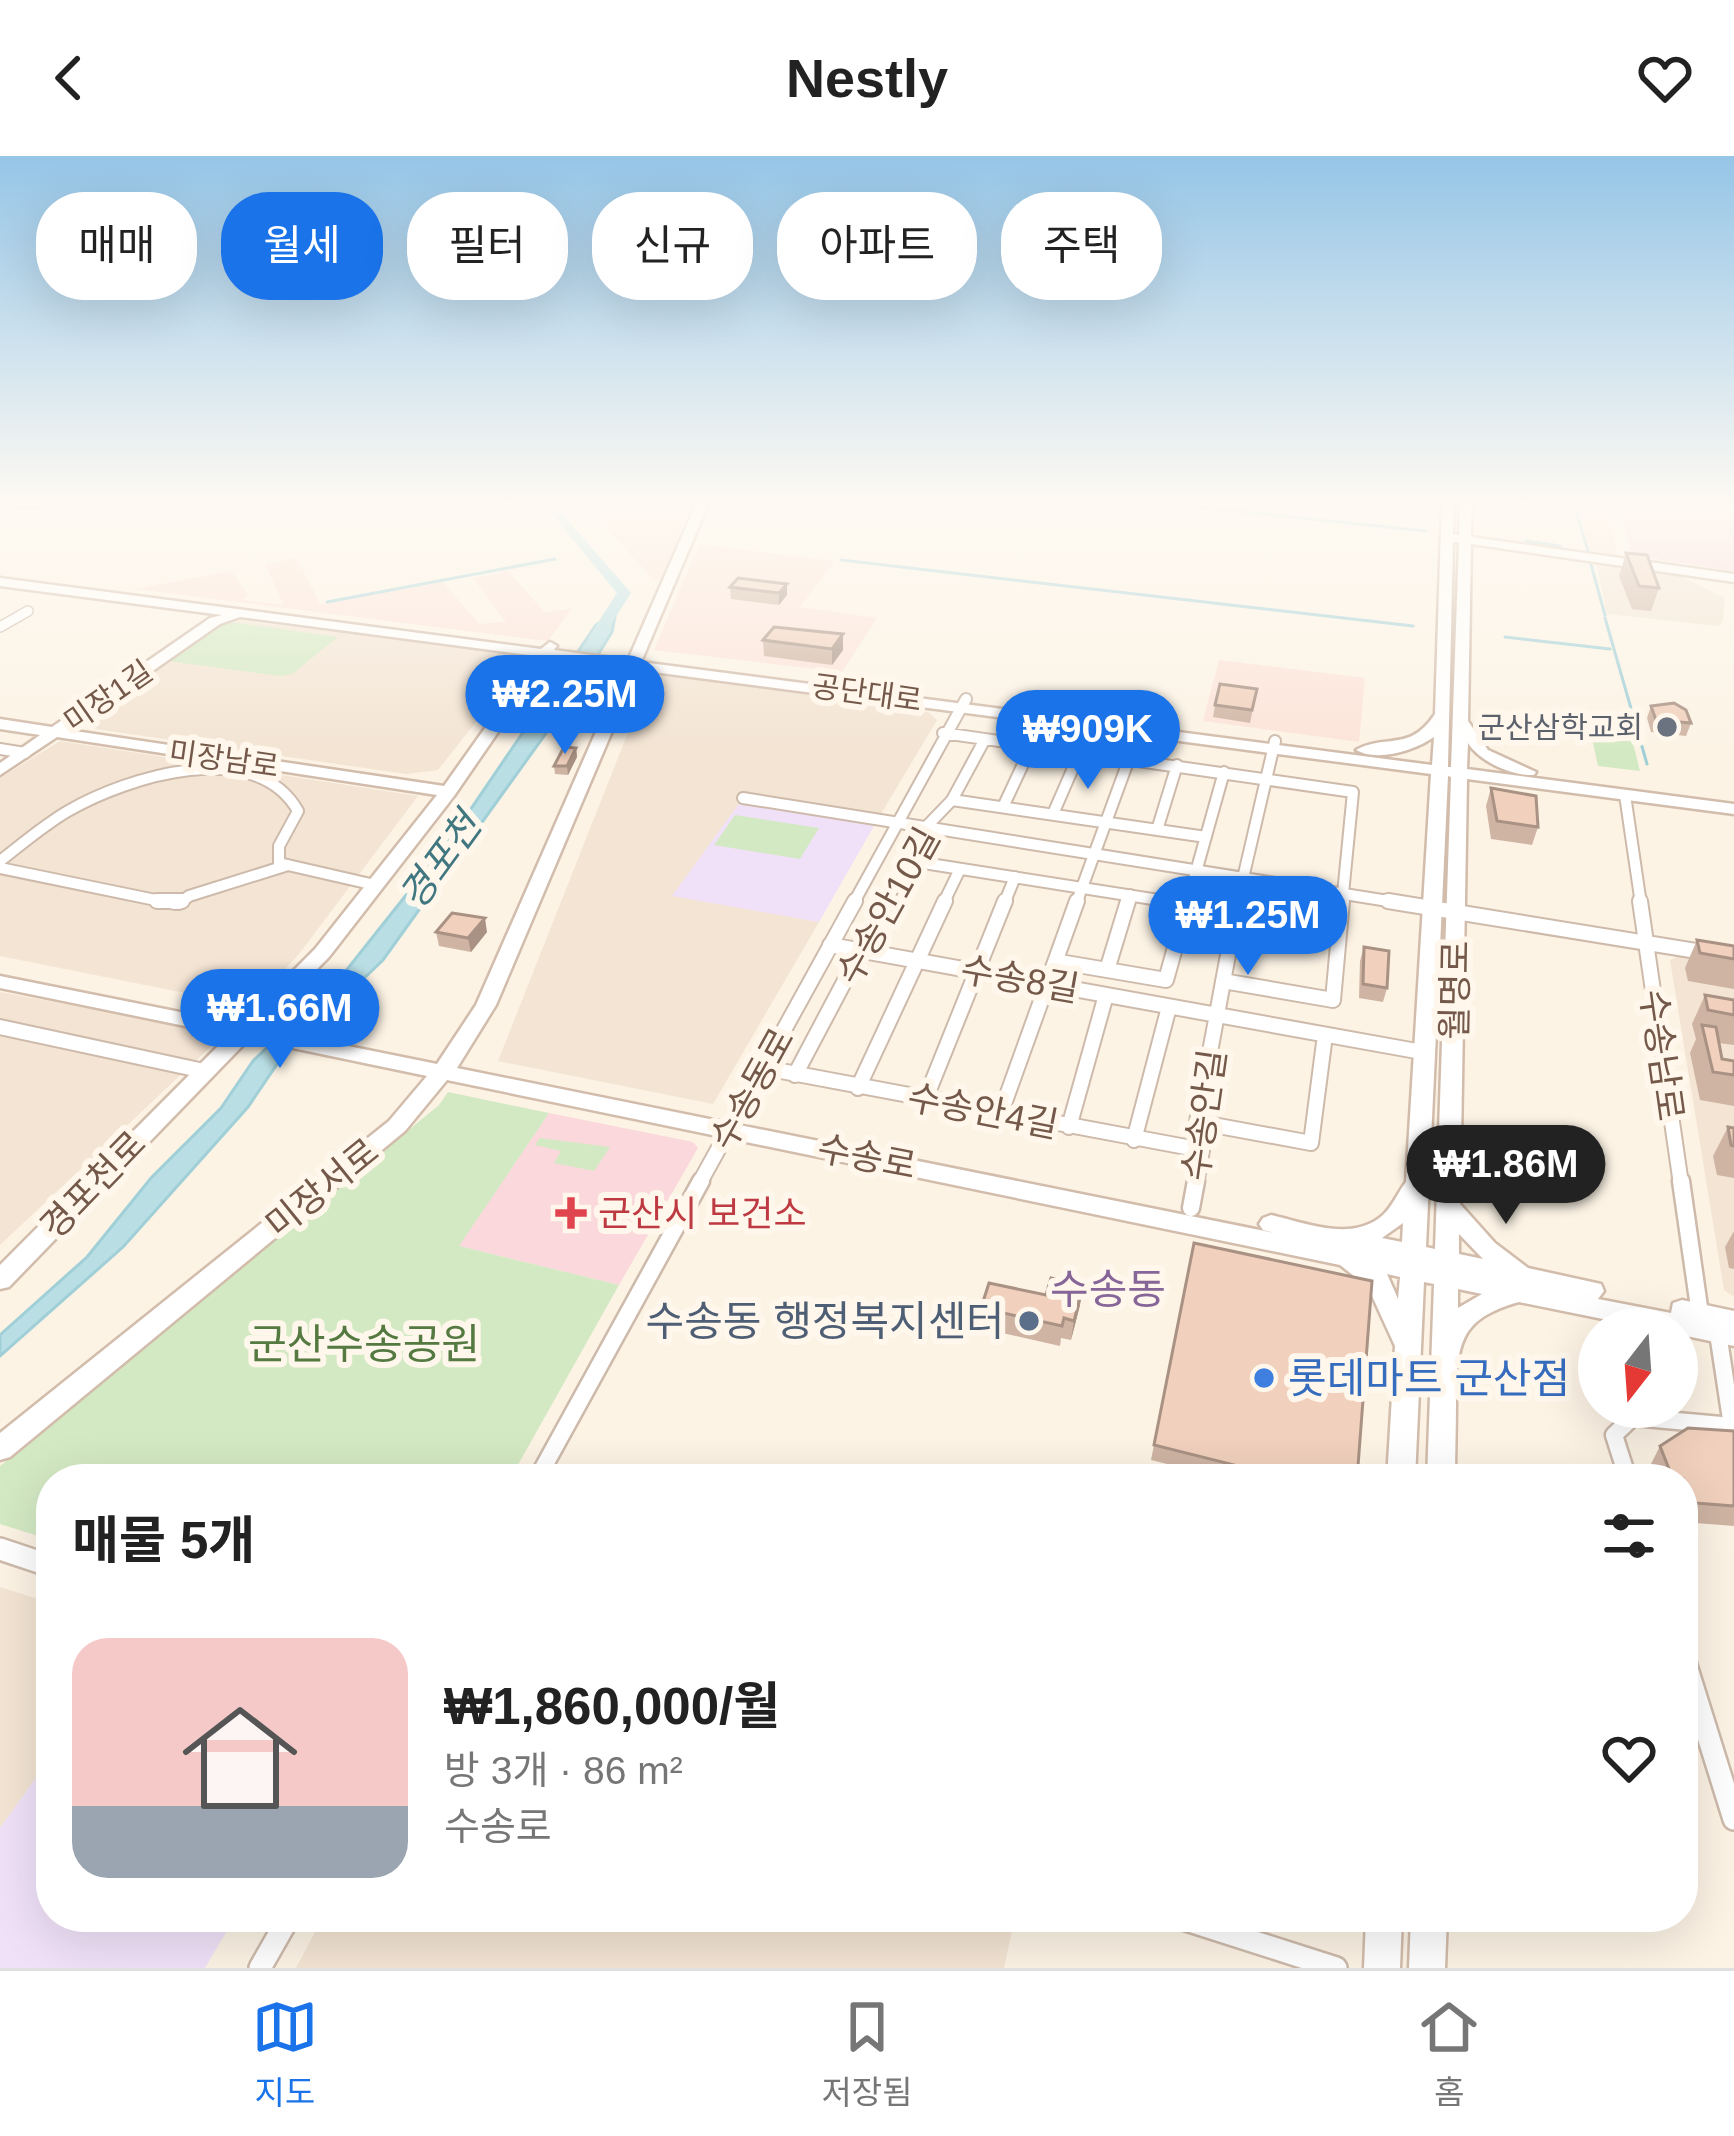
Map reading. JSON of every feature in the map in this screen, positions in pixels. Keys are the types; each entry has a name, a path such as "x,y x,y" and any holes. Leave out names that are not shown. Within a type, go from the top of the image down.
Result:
{"street":[{"name":"공단대로","path":"38,585 196,608 550,648"},
{"name":"공단대로","path":"44,585 626,657 1352,759 1447,768"},
{"name":"미장서로","path":"0,1449 398,1126 445,1069 486,1005 626,657 662,585"},
{"name":"월명로","path":"1441,1464 1456,913 1446,808 1455,585"},
{"path":"196,608 217,614 215,621 261,616"},
{"path":"0,627 28,611"},
{"name":"미장1길","path":"0,770 215,621"},
{"name":"경포천로","path":"0,1280 205,1071 252,1030 322,953 448,792 550,648"},
{"name":"수송동로","path":"545,1464 765,1068 894,822 964,703"},
{"path":"1325,748 1406,745 1436,729 1451,712 1481,753 1545,781"},
{"name":"미장남로","path":"0,724 448,792"},
{"path":"943,733 1353,793 1334,1000 1223,981"},
{"name":"수송안10길","path":"795,1076 926,827 952,800 985,739"},
{"path":"1003,806 1031,745"},
{"name":"공단대로","path":"1275,745 1734,805"},
{"name":"수송안길","path":"1191,1208 1202,1150 1197,1123 1242,879 1275,745"},
{"path":"0,749 26,753"},
{"path":"1053,814 1080,752"},
{"path":"1000,1115 1060,962 1081,888 1129,759"},
{"path":"1352,759 1411,774 1446,808 1489,785 1545,781"},
{"path":"1157,830 1178,765"},
{"path":"0,864 64,814 106,793 174,772 214,770 270,779 292,792 298,811 279,863 376,885"},
{"path":"1060,962 1166,980 1224,772"},
{"name":"공단대로","path":"1545,781 1625,795 1734,805"},
{"name":"수송남로","path":"1625,795 1700,1314"},
{"path":"742,798 1734,957"},
{"path":"952,800 1206,837"},
{"name":"월명로","path":"1402,1464 1428,909 1446,808"},
{"path":"911,861 1184,904"},
{"path":"0,864 71,887 178,905 189,896 288,866"},
{"path":"858,1088 960,869"},
{"path":"925,1100 1016,877"},
{"path":"1107,970 1130,895"},
{"name":"수송8길","path":"830,945 1422,1052"},
{"name":"수송로","path":"0,971 252,1030"},
{"name":"수송로","path":"0,982 1322,1242 1729,1330"},
{"path":"1069,1127 1106,995"},
{"path":"1134,1140 1169,1007"},
{"path":"0,1027 205,1071"},
{"path":"1197,1123 1311,1143 1325,1035"},
{"name":"수송안4길","path":"765,1068 1202,1150"},
{"name":"수송로","path":"733,1125 1191,1208 1322,1242"},
{"path":"1322,1242 1363,1237 1383,1228 1402,1209 1416,1176"},
{"path":"1449,1207 1486,1250 1537,1287"},
{"path":"1322,1242 1378,1281 1394,1307 1408,1354"},
{"path":"1444,1350 1455,1326 1476,1304 1537,1287"},
{"name":"수송로","path":"1537,1287 1700,1314 1729,1330"},
{"path":"1623,1464 1614,1435 1633,1418 1732,1426 1729,1330"},
{"path":"0,1550 36,1561"},
{"path":"1698,1721 1734,1819"},
{"path":"260,1968 280,1932"},
{"path":"1224,1932 1336,1968"},
{"path":"1382,1968 1383,1932"},
{"path":"1427,1968 1428,1932"}],"shaded area":[{"path":"241,585 248,595 243,600 284,605 275,585 310,585 320,604 445,585 479,624 506,622 478,585 520,585 545,613 572,608 548,641 136,589"},
{"path":"682,585 817,585 800,607 877,618 842,672 654,650"},
{"path":"1601,585 1698,585 1725,598 1719,626 1607,614"},
{"path":"220,622 436,644 518,656 523,662 438,770 406,774 95,729 89,716 187,643"},
{"path":"1219,660 1365,678 1359,742 1203,721"},
{"path":"652,672 859,700 928,712 937,720 878,819 673,895 819,922 713,1104 498,1061"},
{"path":"60,741 418,796 299,954 260,996 230,1002 0,956 0,778"},
{"path":"743,798 878,819 819,922 672,896"},
{"path":"1682,955 1734,963 1734,1297 1724,1290 1670,960"},
{"path":"0,992 224,1034 0,1245"},
{"name":"군산시 보건소","path":"549,1113 693,1142 698,1148 619,1285 458,1246"},
{"path":"0,1587 36,1598 36,1778 0,1828"},
{"path":"36,1778 36,1932 226,1932 205,1968 0,1968 0,1828"},
{"path":"315,1932 1012,1932 1004,1968 296,1968"}],"green space":[{"path":"223,622 338,637 292,674 281,676 167,661"},
{"path":"1587,715 1627,719 1640,771 1598,766"},
{"path":"735,815 819,828 800,859 714,845"},
{"name":"군산수송공원","path":"448,1092 549,1113 459,1246 619,1285 518,1464 36,1464 36,1535 0,1524 0,1466 439,1105"},
{"path":"540,1138 610,1147 594,1171 554,1163 561,1151 535,1145"}],"water":[{"path":"616,611 612,632 570,700 383,960 282,1057 248,1107 123,1247 0,1356 0,1335 87,1257 151,1178 221,1108 253,1061 345,972 449,841 596,625"}],"building":[{"path":"732,585 787,585 779,593"},
{"path":"774,627 843,634 832,649 763,640"},
{"path":"1220,684 1257,689 1252,710 1215,705"},
{"path":"1674,703 1686,710 1691,723 1656,720 1651,706"},
{"path":"564,747 576,748 567,766 554,766"},
{"path":"1491,788 1536,796 1538,827 1497,821"},
{"path":"452,913 485,918 468,938 436,932"},
{"path":"1697,940 1734,946 1734,959 1700,953"},
{"path":"1364,947 1389,951 1387,988 1363,984"},
{"path":"1705,995 1734,1000 1734,1015 1708,1010"},
{"path":"1702,1025 1716,1027 1722,1059 1734,1061 1734,1075 1713,1072"},
{"name":"롯데마트 군산점","path":"1194,1243 1372,1281 1358,1464 1230,1464 1154,1445"},
{"path":"1051,1278 1083,1285 1074,1321 1064,1318 1062,1326 981,1308 989,1283 1046,1295"},
{"path":"1688,1428 1734,1431 1734,1506 1698,1503 1698,1464 1667,1464 1660,1446"}],"waterway":[{"path":"327,602 419,585"},
{"name":"경포천","path":"595,638 624,593 617,585"},
{"path":"1054,585 1413,626"},
{"path":"1597,585 1605,615"},
{"path":"1605,618 1647,764"},
{"path":"1505,637 1610,649"}],"place":[{"name":"군산삼학교회","path":"1667,727"},
{"name":"군산시 보건소","path":"571,1213"},
{"name":"수송동 행정복지센터","path":"1029,1321"},
{"name":"롯데마트 군산점","path":"1264,1378"}],"district":[{"name":"수송동","path":"1108,1289"}]}
